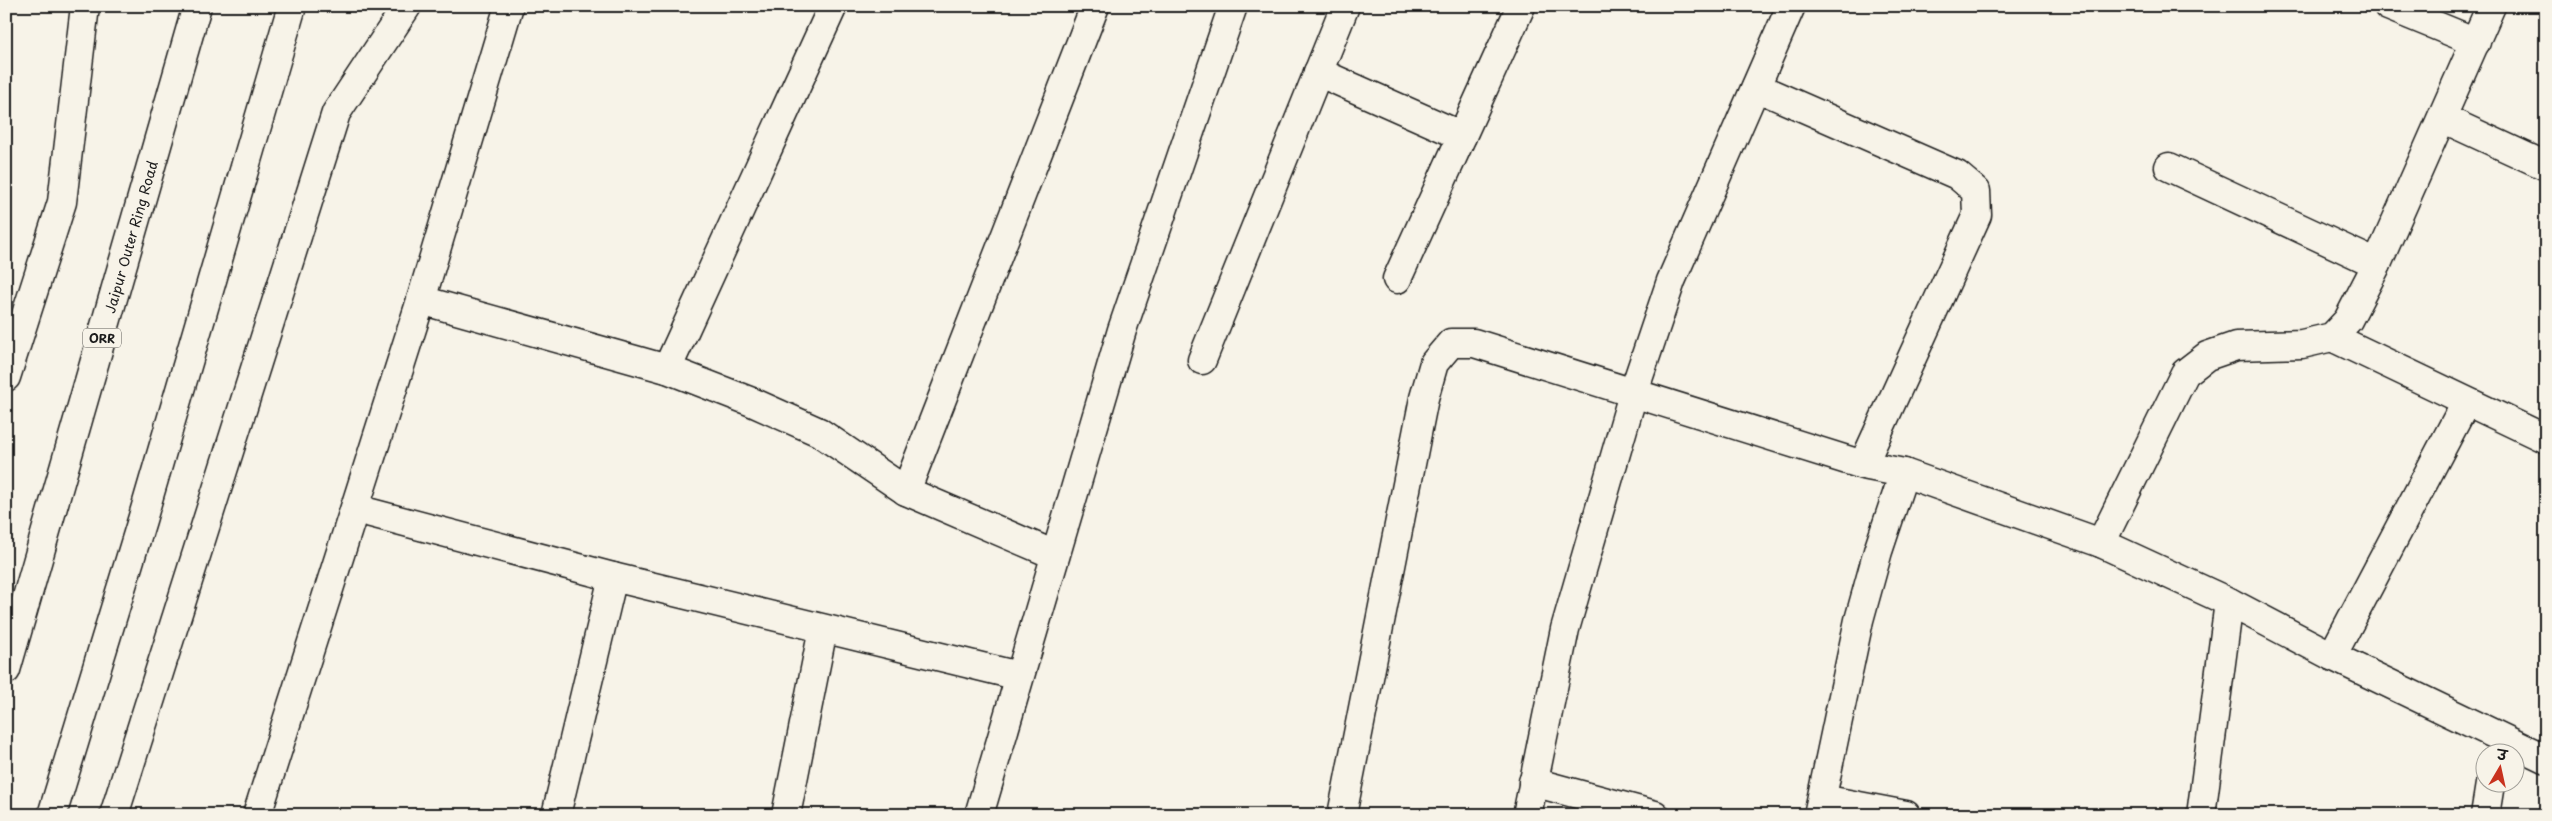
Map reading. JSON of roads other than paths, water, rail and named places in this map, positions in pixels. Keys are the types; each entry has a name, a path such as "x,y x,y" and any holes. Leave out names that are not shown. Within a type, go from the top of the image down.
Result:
{"main road":[{"path":"6,376 62,202 85,6"},
{"name":"Jaipur Outer Ring Road","path":"6,670 197,6"},
{"path":"52,815 142,520 292,6"},
{"path":"114,815 336,113 407,6"},
{"path":"667,369 833,6"},
{"path":"906,491 1094,6"},
{"path":"979,815 1122,330 1233,6"},
{"path":"1202,360 1345,6"},
{"path":"1397,279 1521,6"},
{"path":"1527,815 1565,629 1633,394 1672,281 1791,6"},
{"path":"2388,6 2476,42"},
{"path":"2101,543 2185,373 2207,356 2236,346 2302,344 2332,337 2348,320 2377,264 2491,6"},
{"path":"257,815 356,509 421,300 508,8"},
{"path":"1318,72 1462,136"},
{"path":"1756,87 1957,174 1976,192 1977,215 1863,464"},
{"path":"2442,118 2546,166"},
{"path":"2168,167 2377,264"},
{"path":"421,300 667,369 752,402 819,432 906,491 1055,555"},
{"path":"2332,337 2546,439"},
{"path":"1342,815 1422,408 1434,363 1451,343 1474,343 1633,394 1863,464 1904,474 2101,543 2229,602 2494,744"},
{"path":"2332,656 2466,402"},
{"path":"1904,474 1878,551 1859,620 1820,807 1906,815"},
{"path":"356,509 614,577 1019,676"},
{"path":"556,815 614,577"},
{"path":"2201,815 2229,602"},
{"path":"786,815 823,628"},
{"path":"2524,753 2546,760"},
{"path":"1533,782 1655,815"},
{"path":"2485,815 2488,794"}]}
